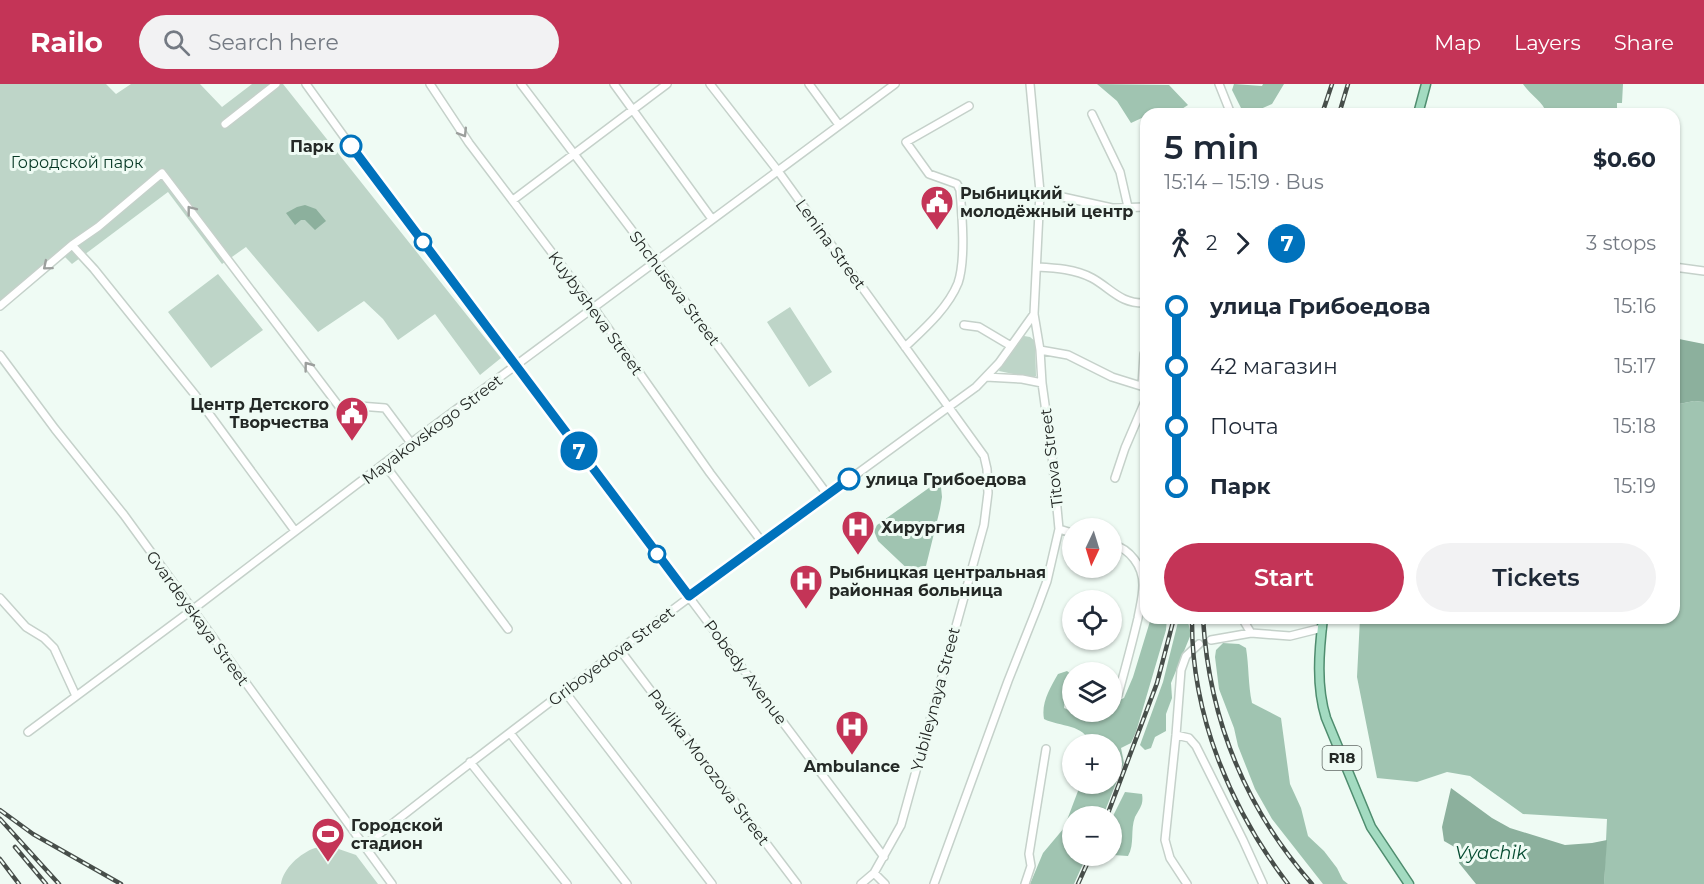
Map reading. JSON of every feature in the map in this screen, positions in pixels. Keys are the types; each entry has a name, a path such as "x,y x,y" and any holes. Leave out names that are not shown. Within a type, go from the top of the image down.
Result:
{"main road":[{"path":"1420,108 1426,84"},
{"name":"R18","path":"1322,624 1319,670 1323,709 1371,827 1409,884"}],"street":[{"path":"225,124 276,84"},
{"name":"Pobedy Avenue","path":"306,84 884,857"},
{"name":"Kuybysheva Street","path":"430,84 469,143 593,307 710,473 762,542"},
{"name":"Shchuseva Street","path":"521,84 827,494"},
{"path":"614,84 712,219"},
{"path":"513,200 667,84"},
{"name":"Lenina Street","path":"710,84 778,171 949,406"},
{"path":"809,84 840,125"},
{"name":"Mayakovskogo Street","path":"28,732 593,307 896,84"},
{"name":"Titova Street","path":"934,884 1047,581 1059,529 1052,455 1041,383 1040,350 1034,314 1040,192 1030,84"},
{"path":"1219,84 1229,108"},
{"path":"905,347 951,296 959,279 962,237 960,190 957,184 929,174 906,142 969,106"},
{"path":"1092,114 1120,172 1128,207"},
{"path":"0,306 162,173 341,409 359,406 385,408 411,443"},
{"path":"1040,192 1112,208 1140,207"},
{"path":"72,245 196,396 295,531"},
{"path":"1037,267 1080,273 1094,279 1118,298 1140,302"},
{"path":"1680,268 1704,271"},
{"name":"Griboyedova Street","path":"364,846 470,762 689,596 976,387 999,363 1034,314"},
{"path":"964,325 979,327 1011,346"},
{"path":"1040,350 1068,356 1112,377 1140,385"},
{"name":"Gvardeyskaya Street","path":"0,355 55,429 124,515 392,884"},
{"path":"986,377 1022,379 1041,383"},
{"name":"Yubileynaya Street","path":"861,884 874,873 901,825 987,511 987,469 984,456 949,406"},
{"path":"1115,478 1140,412"},
{"path":"385,465 508,629"},
{"path":"1122,548 1134,558 1140,570"},
{"path":"0,598 26,627 44,638 54,648 76,696"},
{"path":"1122,681 1132,646 1140,601"},
{"path":"1246,624 1251,633"},
{"path":"1210,640 1251,633 1290,636 1322,628"},
{"path":"1187,884 1170,858 1165,840 1181,670 1186,656 1199,644"},
{"name":"Pavlika Morozova Street","path":"620,650 797,884"},
{"path":"565,692 712,884"},
{"path":"510,733 627,884"},
{"path":"1176,735 1189,738 1196,746 1244,840 1263,884"},
{"path":"1025,884 1031,866 1029,854 1046,749"},
{"path":"470,762 567,884"},
{"path":"874,873 885,884"}],"green space":[{"name":"Городской парк","path":"0,84 106,84 116,94 131,84 200,84 222,107 252,84 283,84 501,358 480,375 435,314 398,340 383,319 364,301 318,332 246,247 222,264 168,192 72,264 63,255 0,301"},
{"path":"218,274 263,330 211,368 168,312"},
{"path":"790,307 832,372 809,387 767,322"},
{"path":"1024,336 1035,341 1036,376 1033,378 999,371 1001,365"},
{"name":"Городской стадион","path":"330,846 356,855 378,884 281,884 285,873 298,858 309,850"}],"shaded area":[{"path":"1097,84 1169,85 1188,105 1183,108 1140,108 1140,119 1131,123 1117,101"},
{"path":"1234,84 1262,86 1263,84 1284,84 1272,104 1263,108 1241,108 1232,90"},
{"path":"1523,84 1623,84 1622,103 1617,103 1617,108 1544,108"},
{"path":"1704,402 1704,884 1604,884 1607,819 1523,814 1470,776 1447,772 1417,782 1377,778 1357,677 1360,624 1680,624 1680,404"},
{"path":"933,485 941,487 940,509 926,566 915,576 878,541 874,531 877,525"},
{"path":"1149,624 1166,624 1131,743 1122,748 1122,734 1084,734 1077,729 1044,719 1045,701 1049,690 1058,674 1062,673 1062,722 1122,722 1122,699"},
{"path":"1178,624 1188,624 1191,634 1171,683 1172,698 1166,714 1166,731 1155,737 1151,748 1145,750 1140,745 1163,682"},
{"path":"1223,643 1239,644 1246,648 1252,703 1281,718 1290,784 1301,808 1308,836 1324,851 1348,884 1323,884 1272,819 1255,789 1219,689 1215,657 1216,650"},
{"path":"1125,792 1142,794 1142,804 1135,817 1128,856 1122,856 1122,806 1118,806"},
{"path":"1077,794 1112,794 1107,806 1072,806"},
{"path":"1062,830 1062,866 1082,866 1074,884 1030,884 1043,853"}],"water":[{"path":"305,205 316,209 326,221 315,230 305,220 295,225 286,213"},
{"path":"1680,339 1704,344 1704,402 1680,404"},
{"name":"Vyachik","path":"1451,788 1492,818 1510,828 1565,845 1607,840 1604,884 1476,884 1459,863 1458,849 1444,841 1442,827"}],"railway":[{"path":"1324,108 1332,84"},
{"path":"1341,108 1348,84"},
{"path":"1111,806 1157,683 1172,624"},
{"path":"1192,624 1193,654 1198,689 1218,758 1248,824 1288,884"},
{"path":"1204,624 1213,691 1222,727 1235,760 1268,825 1288,855 1312,884"},
{"path":"0,810 33,834 121,884"},
{"path":"0,819 59,884"},
{"path":"15,847 46,884"},
{"path":"0,859 19,884"},
{"path":"1078,884 1086,866"}],"bus line":[{"name":"7","path":"351,146 689,596 849,479"}],"place":[{"name":"Парк","path":"351,146"},
{"name":"Рыбницкий молодёжный центр","path":"937,231"},
{"name":"Центр Детского Творчества","path":"352,442"},
{"name":"улица Грибоедова","path":"849,479"},
{"name":"Хирургия","path":"858,556"},
{"name":"Рыбницкая центральная районная больница","path":"806,610"},
{"name":"Ambulance","path":"852,756"},
{"name":"Городской стадион","path":"328,863"}]}
